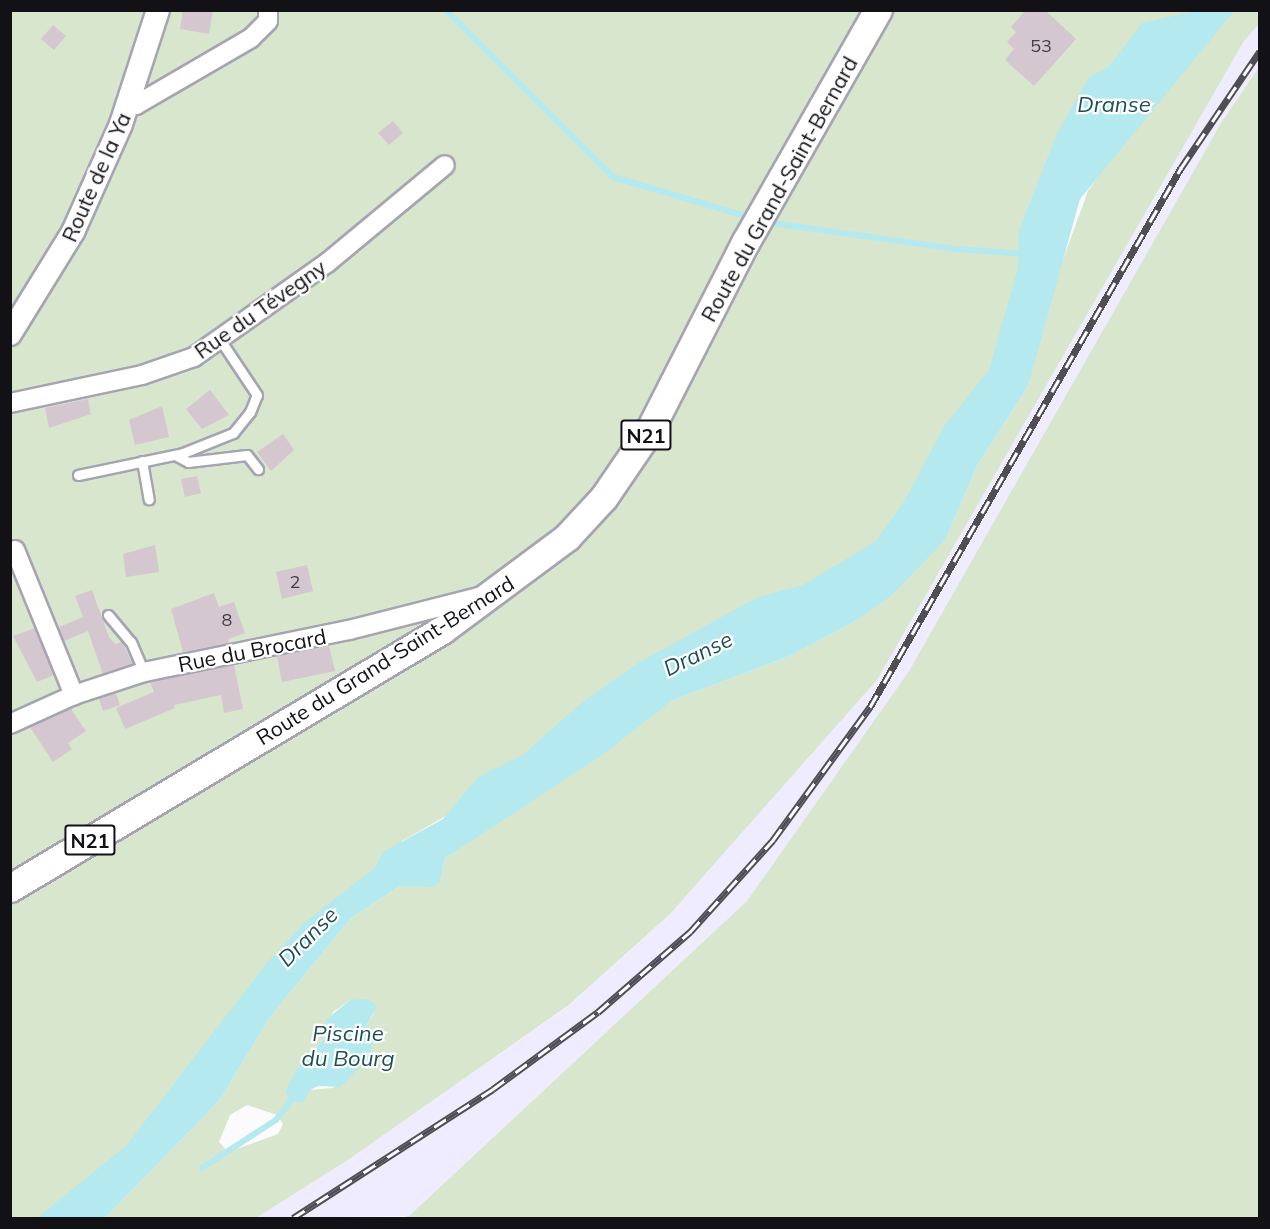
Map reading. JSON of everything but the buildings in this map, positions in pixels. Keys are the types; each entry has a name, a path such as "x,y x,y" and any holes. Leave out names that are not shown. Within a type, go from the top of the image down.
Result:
{"main road":[{"name":"Route du Grand-Saint-Bernard","path":"10,888 405,651 498,592 567,537 620,476 662,408 746,241 878,10"}],"street":[{"name":"Route de la Ya","path":"10,334 73,232 129,104 158,10"},
{"path":"129,104 136,105 251,38 268,21 268,10"},
{"name":"Rue du Tévegny","path":"10,403 171,367 220,341 327,263 445,165"},
{"path":"15,550 74,695"},
{"name":"Rue du Brocard","path":"10,724 74,695 144,672 349,630 498,592"}],"lane":[{"path":"78,475 175,455 222,440 253,407 255,388 220,341"},
{"path":"175,455 188,462 247,455 258,469"},
{"path":"142,461 149,499"},
{"path":"108,615 132,642 144,672"}],"shaded area":[{"path":"1259,24 1259,67 1221,123 909,671 747,901 409,1216 256,1218 348,1160 570,1005 670,914 877,680 1244,41"}],"green space":[{"path":"10,11 1209,11 1089,135 934,507 786,622 402,841 157,1144 81,1218 11,1218"},
{"path":"1231,11 1259,11 1259,24 1244,41 877,680 670,914 569,1005 348,1160 256,1218 105,1218 219,1101 270,1017 351,918 400,886 440,882 445,858 671,701 792,655 857,620 945,540 977,466 1028,386 1049,298 1088,191 1136,122","holes":["350,1000 374,1013 367,1025 373,1040 333,1088 285,1092 304,1057 325,1039 333,1012","247,1105 277,1115 283,1124 278,1134 228,1152 219,1142 230,1115"]},
{"path":"1259,67 1259,1218 400,1218 409,1216 747,901 909,671 1221,123"}],"water":[{"name":"Dranse","path":"1200,10 1234,11 1080,199 1028,386 977,466 945,540 892,595 857,620 792,655 671,701 605,753 445,858 440,882 433,887 400,886 351,918 270,1017 219,1101 105,1218 37,1218 127,1145 266,964 305,922 375,868 383,852 443,819 478,777 523,755 579,705 640,662 758,597 803,585 876,541 905,500 945,425 989,370 1018,268 1019,231 1056,136 1089,77 1110,66 1142,23"},
{"name":"Piscine du Bourg","path":"367,999 377,1006 367,1025 373,1040 370,1057 340,1087 318,1086 310,1090 303,1103 291,1100 285,1092 288,1085 304,1057 325,1039 327,1019 350,1000"}],"waterway":[{"path":"446,10 613,177 752,218"},
{"path":"764,222 957,249 1025,254"},
{"path":"202,1168 276,1120 291,1100"}],"railway":[{"path":"293,1218 493,1089 598,1012 690,932 773,840 870,707 1181,168 1260,51"}]}
